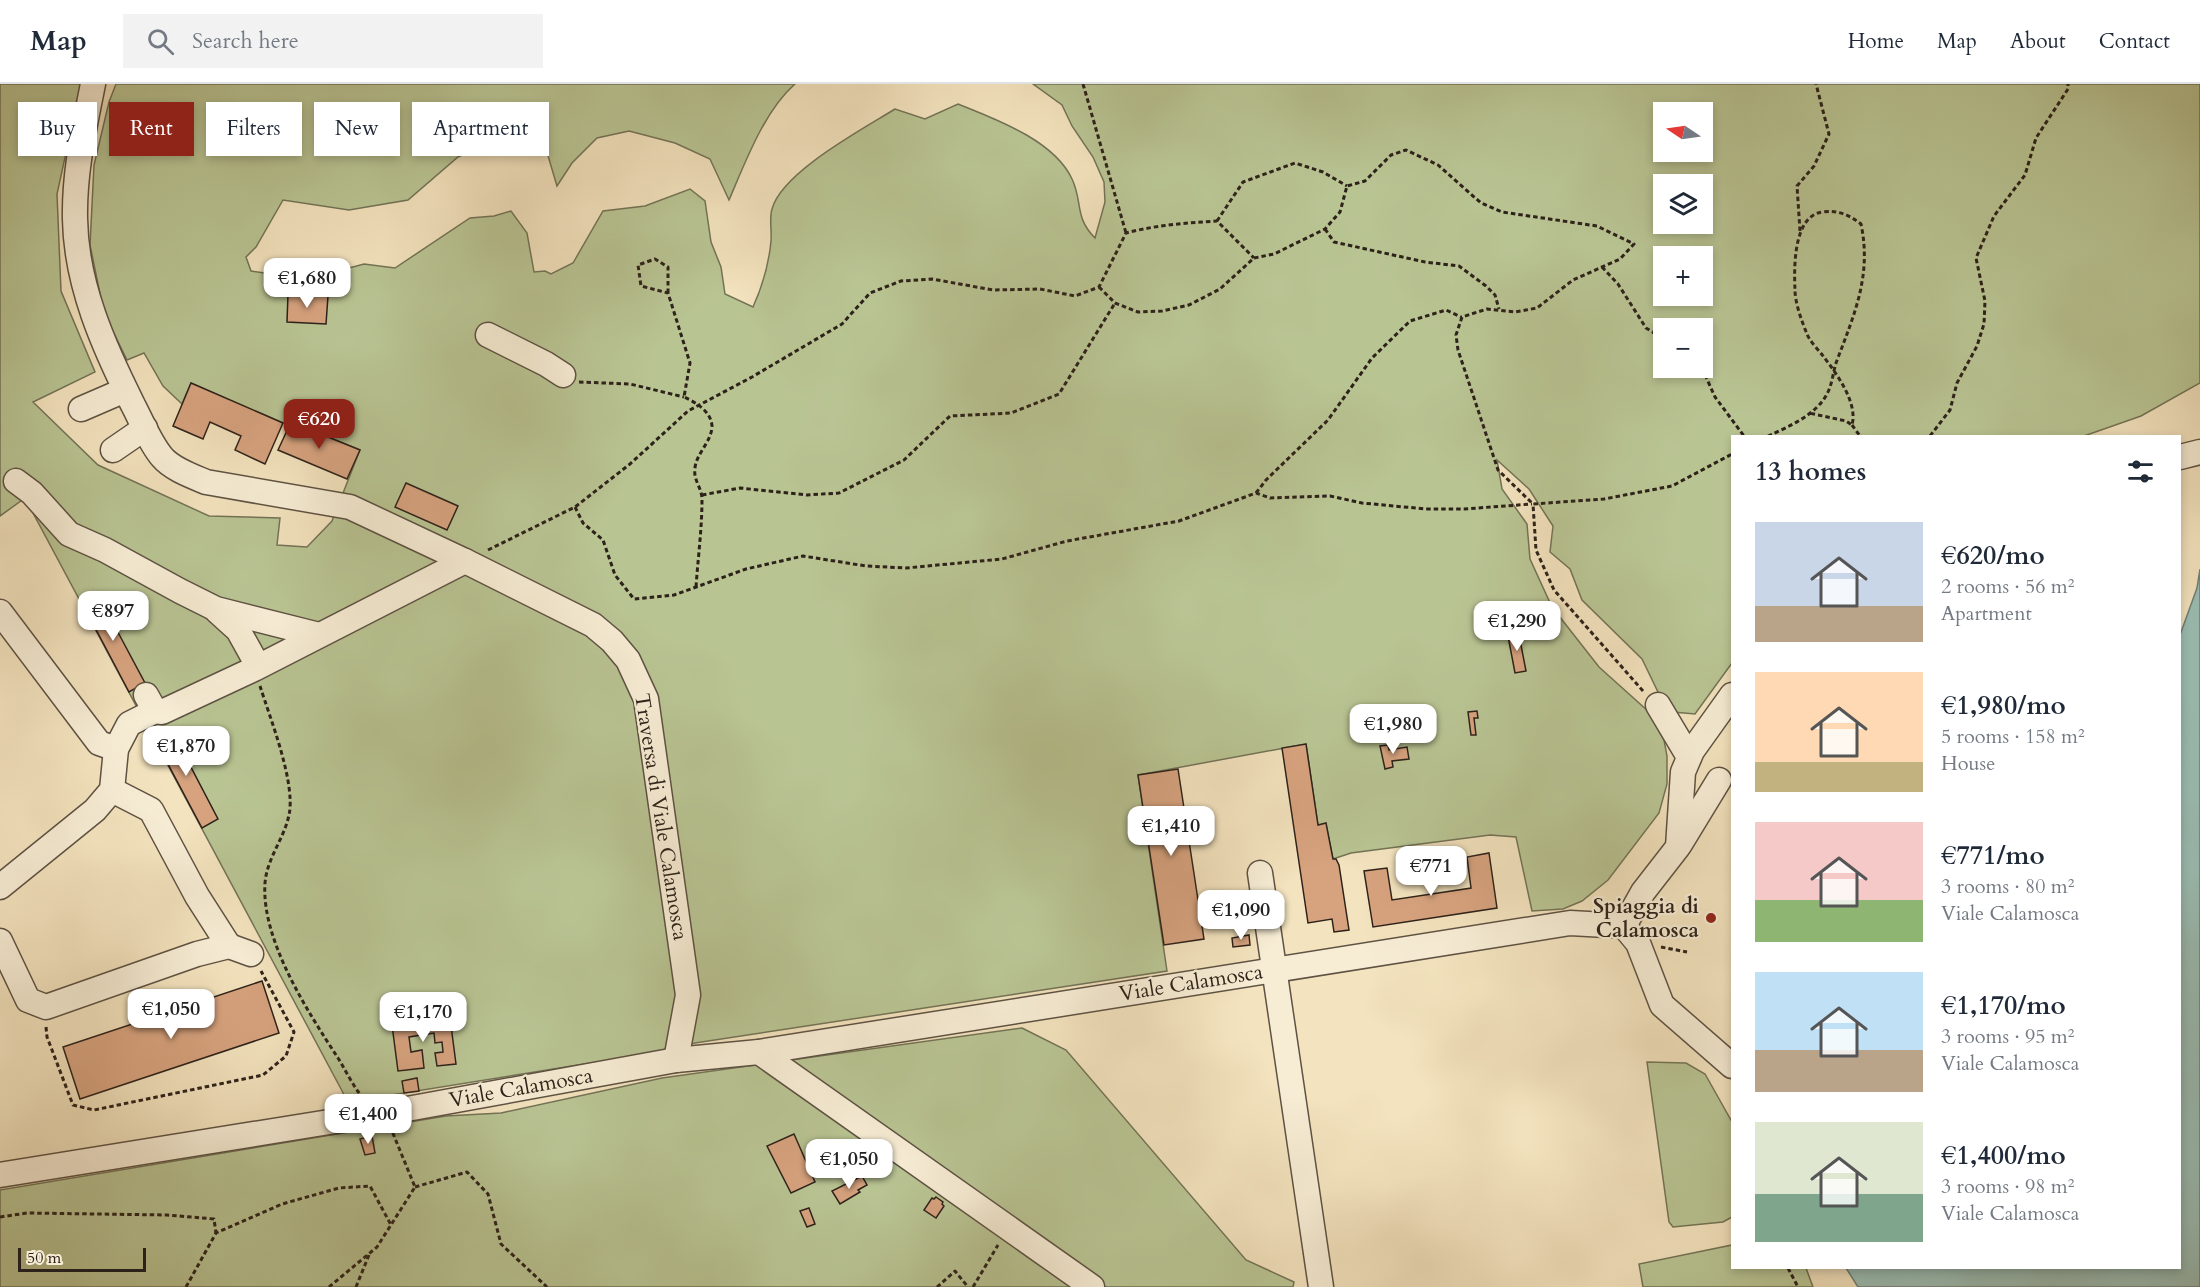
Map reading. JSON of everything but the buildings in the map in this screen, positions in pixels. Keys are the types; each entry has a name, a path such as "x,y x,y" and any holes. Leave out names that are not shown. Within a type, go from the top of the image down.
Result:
{"street":[{"name":"Traversa di Viale Calamosca","path":"93,84 77,162 75,221 87,300 125,390 163,458 206,482 350,507 593,625 612,641 628,660 646,699 688,995 676,1060"},
{"path":"488,335 563,375"},
{"path":"81,409 125,390"},
{"path":"113,450 145,428"},
{"path":"2181,457 2200,452"},
{"path":"16,481 32,494 69,534 216,609 319,635"},
{"path":"0,887 95,810 112,790 116,749 129,724 150,703 162,712 465,561"},
{"path":"216,609 238,630 256,667"},
{"path":"0,612 99,742 116,749"},
{"path":"1678,847 1683,772 1689,757 1731,696"},
{"path":"1658,705 1689,757"},
{"path":"1719,780 1678,847 1643,892 1624,926 1638,943 1662,1005 1731,1065"},
{"path":"112,790 151,810 197,896 240,950"},
{"path":"1260,873 1322,1287"},
{"name":"Viale Calamosca","path":"0,1175 379,1113 676,1060 759,1052 1569,923 1624,926"},
{"path":"0,941 28,1000 46,1007 197,954 240,950"},
{"path":"759,1052 1092,1287"}],"path":[{"path":"465,561 574,507 630,464 698,404 752,377 842,324 870,293 900,280 932,279 993,290 1040,289 1075,296 1099,287 1126,232 1083,84"},
{"path":"1800,233 1797,186 1814,166 1829,134 1816,84"},
{"path":"1931,435 1950,410 1957,383 1977,346 1984,324 1985,301 1976,258 1994,216 2025,175 2036,138 2068,89 2068,84"},
{"path":"574,507 583,523 603,540 615,575 634,599 674,595 746,569 803,556 866,566 906,568 1002,559 1066,541 1179,521 1256,493 1266,480 1328,420 1372,358 1410,321 1446,310 1462,317 1486,309 1515,312 1537,308 1573,280 1620,259 1634,243 1597,226 1565,220 1536,219 1502,212 1481,202 1438,165 1406,150 1391,155 1365,181 1347,186 1323,172 1295,163 1243,182 1217,221"},
{"path":"1099,287 1115,303 1138,312 1162,311 1188,305 1220,289 1254,258 1274,254 1325,229 1340,212 1347,186"},
{"path":"1770,435 1809,413 1827,395 1834,370 1858,304 1865,268 1865,243 1861,224 1851,216 1836,211 1820,212 1804,224 1795,246 1795,292 1808,336 1834,370 1855,414 1852,425"},
{"path":"1126,232 1165,224 1217,221 1254,258"},
{"path":"1325,229 1334,242 1425,262 1459,266 1486,286 1495,296 1499,309"},
{"path":"668,293 641,286 638,265 655,259 668,267 668,293 690,363 684,397"},
{"path":"1602,267 1618,284 1646,328 1653,332"},
{"path":"702,495 740,488 807,495 839,493 904,460 950,416 1011,413 1059,394 1115,303"},
{"path":"1462,317 1456,335 1458,350 1498,470 1533,504 1536,550 1554,590 1629,678 1658,705"},
{"path":"563,375 584,383 630,384 684,397 698,404 708,416 712,425 707,442 695,465 694,480 702,495 696,587"},
{"path":"1706,378 1715,397 1743,435"},
{"path":"1809,413 1846,421 1859,435"},
{"path":"1256,493 1270,498 1330,496 1426,509 1464,509 1604,499 1672,486 1731,455"},
{"path":"256,667 279,746 291,799 289,815 270,860 265,883 266,909 284,964 302,999 350,1081 379,1113 415,1187"},
{"path":"46,1007 47,1037 73,1105 94,1110 263,1075 286,1056 294,1032 274,992 240,950"},
{"path":"328,1287 377,1247 415,1187 467,1172 488,1194 501,1244 547,1287"},
{"path":"216,1233 282,1204 339,1188 370,1186 391,1226"},
{"path":"0,1217 27,1213 167,1215 214,1219 216,1233 186,1287"},
{"path":"938,1287 955,1271 970,1287 999,1243 1003,1225"},
{"path":"356,1287 369,1253"},
{"path":"1789,1269 1798,1287"}],"green space":[{"path":"0,84 81,84 77,102 18,102 18,156 65,156 57,194 61,291 95,372 33,402 98,465 209,516 280,518 277,545 307,547 332,521 360,450 291,422 283,423 191,383 182,404 163,386 144,353 127,360 104,313 90,245 94,165 109,102 116,84 795,84 774,108 765,123 729,200 710,159 675,143 629,131 597,138 572,163 557,186 548,156 549,102 412,102 412,156 460,156 408,200 349,210 283,200 256,247 246,257 251,271 308,279 364,264 395,268 470,218 494,216 511,211 527,233 534,272 545,271 551,274 573,263 603,211 645,206 690,189 705,201 711,242 721,267 725,294 753,307 767,266 771,241 771,213 779,195 807,166 895,109 925,119 958,104 1006,124 1038,142 1052,153 1072,179 1081,216 1095,238 1105,202 1104,182 1093,157 1072,126 1062,105 1033,84 2200,84 2200,383 2141,416 2087,435 1731,435 1731,664 1695,714 1673,712 1659,694 1642,659 1582,600 1570,569 1550,552 1553,526 1529,489 1497,460 1502,489 1527,524 1530,559 1552,607 1599,667 1649,712 1664,740 1667,756 1667,784 1659,813 1608,880 1582,901 1563,909 1532,911 1516,837 1490,835 1351,853 1333,859 1326,824 1318,825 1306,744 1138,775 1167,971 695,1043 666,1051 348,1102 25,498 0,516"},
{"path":"1022,1028 1066,1050 1246,1260 1294,1282 1293,1287 0,1287 0,1190 446,1116 501,1113 662,1078"},
{"path":"1647,1062 1686,1063 1705,1074 1731,1120 1731,1218 1723,1222 1673,1227 1669,1222"},
{"path":"1731,1245 1731,1269 1806,1269 1813,1287 1643,1287 1639,1264"}],"water":[{"path":"2200,569 2200,1287 1858,1287 1847,1269 2181,1269 2181,632 2197,588"}],"place":[{"name":"Spiaggia di Calamosca","path":"1711,918"}]}
